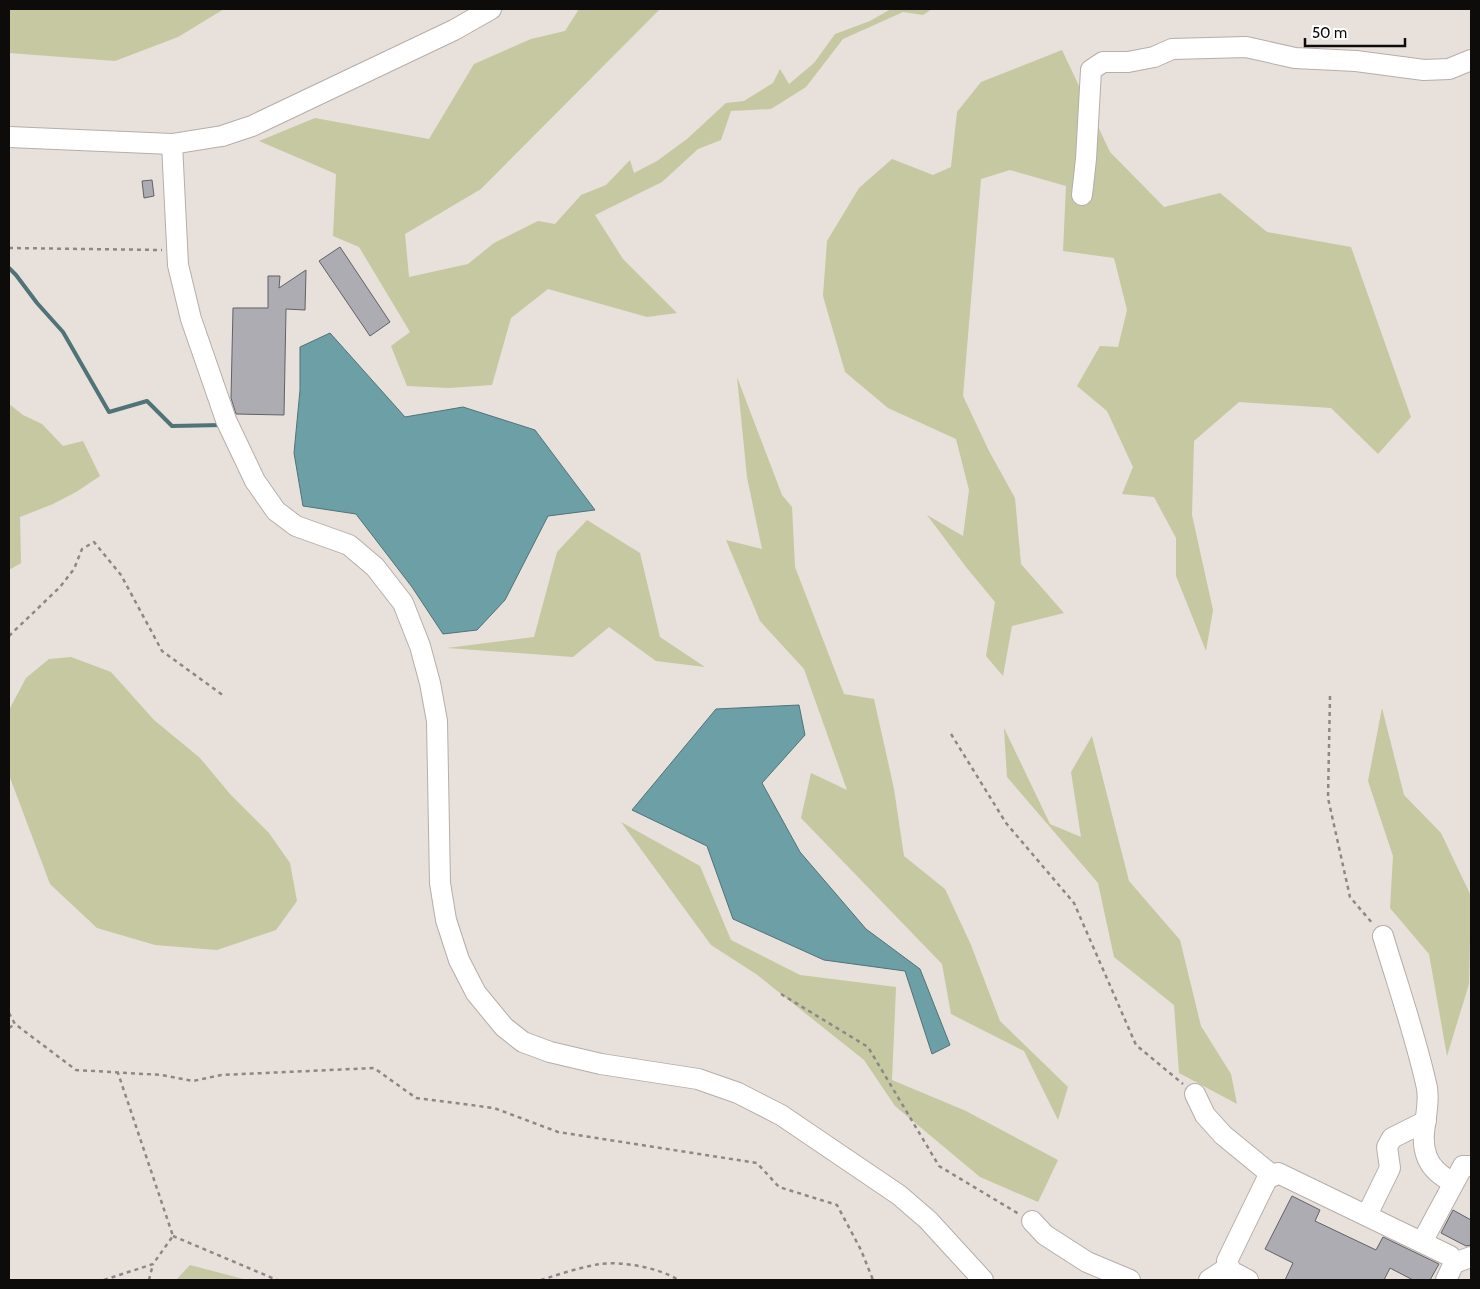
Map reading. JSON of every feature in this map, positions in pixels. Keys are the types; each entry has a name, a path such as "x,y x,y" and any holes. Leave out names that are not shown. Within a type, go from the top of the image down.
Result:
{"street":[{"path":"9,137 172,144 222,136 252,126 454,30 491,9"},
{"path":"1082,195 1086,159 1090,70 1104,62 1128,62 1154,57 1172,49 1246,47 1295,58 1364,62 1424,70 1450,69 1471,60"},
{"path":"172,144 178,265 194,327 226,420 254,481 276,511 296,526 349,545 375,566 403,603 420,646 430,683 436,721 440,883 446,920 459,960 476,993 504,1027 523,1042 550,1052 601,1064 698,1079 738,1093 781,1115 899,1195 928,1220 983,1280"},
{"path":"1384,936 1427,1089 1426,1121 1423,1140 1427,1156 1438,1174 1465,1166"},
{"path":"1196,1094 1205,1115 1223,1134 1273,1176"},
{"path":"1367,1215 1390,1168 1387,1147 1392,1138 1426,1121"},
{"path":"1422,1242 1465,1166"},
{"path":"1248,1280 1231,1271 1226,1262 1267,1178 1278,1173 1450,1256 1457,1267"},
{"path":"1032,1221 1045,1235 1087,1262 1130,1280"},
{"path":"1210,1280 1229,1267"}],"path":[{"path":"9,248 177,250"},
{"path":"9,636 60,588 74,569 82,549 94,542 121,575 162,651 224,696"},
{"path":"1330,696 1328,798 1350,897 1384,936"},
{"path":"951,734 1006,823 1074,903 1136,1045 1196,1094"},
{"path":"781,994 868,1047 939,1166 1032,1221"},
{"path":"9,1013 15,1024 76,1070 162,1075 193,1081 221,1075 374,1068 416,1098 494,1108 558,1132 757,1163 779,1187 837,1205 861,1250 873,1280"},
{"path":"9,1028 15,1024"},
{"path":"118,1072 173,1236 277,1280"},
{"path":"149,1280 153,1264 173,1236"},
{"path":"104,1280 153,1264"},
{"path":"541,1280 602,1264 640,1266 670,1274 678,1280"}],"green space":[{"path":"9,9 224,9 178,37 115,61 9,53"},
{"path":"579,9 660,9 481,189 405,234 409,277 468,264 494,243 538,221 555,224 581,195 606,185 630,160 634,173 657,161 687,139 726,103 744,101 773,83 780,69 789,84 814,63 835,34 870,21 891,9 932,9 923,15 903,12 843,39 806,87 771,109 731,111 721,140 698,149 662,182 595,215 623,259 677,313 647,317 548,289 511,318 492,385 449,388 407,386 391,346 410,332 359,247 333,236 336,174 259,141 315,118 429,139 474,64 531,39 565,31"},
{"path":"1062,50 1110,152 1164,207 1220,193 1267,232 1351,247 1411,417 1378,454 1331,408 1239,402 1194,441 1192,515 1213,610 1206,651 1176,576 1176,538 1154,497 1122,494 1133,467 1107,411 1077,386 1100,346 1118,347 1127,310 1114,258 1063,251 1066,186 1010,170 981,179 963,396 989,451 1015,498 1021,564 1064,613 1012,626 1003,676 986,656 995,602 927,515 963,536 969,490 956,439 888,408 845,372 823,296 827,241 859,188 892,159 933,175 951,167 957,112 981,82"},
{"path":"737,377 782,495 792,507 795,567 844,694 874,699 894,789 904,856 945,889 971,945 1000,1021 1068,1087 1058,1120 1024,1051 951,1014 942,964 801,818 811,773 847,790 804,669 760,621 726,540 762,549 747,477"},
{"path":"9,404 23,415 42,424 63,446 83,441 100,476 53,504 20,517 21,563 9,570"},
{"path":"587,520 640,553 660,637 705,667 656,661 609,627 573,657 447,648 534,637 557,552"},
{"path":"71,657 111,672 154,720 200,758 230,794 269,833 290,863 297,901 276,930 217,950 155,945 97,928 50,884 9,775 9,710 26,678 49,659"},
{"path":"1382,708 1404,795 1441,833 1471,896 1469,984 1447,1056 1429,954 1390,908 1393,856 1368,781"},
{"path":"1004,728 1050,824 1081,837 1071,772 1092,736 1129,881 1180,940 1201,1026 1231,1074 1237,1104 1179,1073 1174,1005 1114,957 1098,883 1007,777"},
{"path":"621,822 700,866 731,940 800,975 896,987 892,1080 966,1111 1058,1160 1038,1202 980,1177 895,1106 864,1060 756,974 711,945"},
{"path":"190,1265 247,1280 176,1280"}],"water":[{"path":"330,333 405,417 463,407 535,430 595,510 548,516 505,600 477,630 443,634 412,587 356,514 303,506 294,453 300,390 300,347"},
{"path":"799,705 805,735 762,783 800,852 866,929 920,969 950,1045 932,1054 905,971 824,960 733,919 707,846 632,810 716,709"}],"building":[{"path":"152,180 154,196 144,198 142,181"},
{"path":"340,247 390,322 370,336 319,261"},
{"path":"306,270 305,310 286,309 284,415 236,414 231,398 233,308 268,308 268,276 280,276 279,288"},
{"path":"1292,1196 1320,1210 1315,1221 1376,1250 1383,1237 1439,1264 1430,1280 1413,1280 1390,1268 1384,1280 1285,1280 1293,1263 1265,1249"},
{"path":"1453,1210 1471,1220 1471,1245 1466,1246 1441,1233"}],"waterway":[{"path":"9,268 63,332 109,412 147,401 172,426 222,425"}]}
